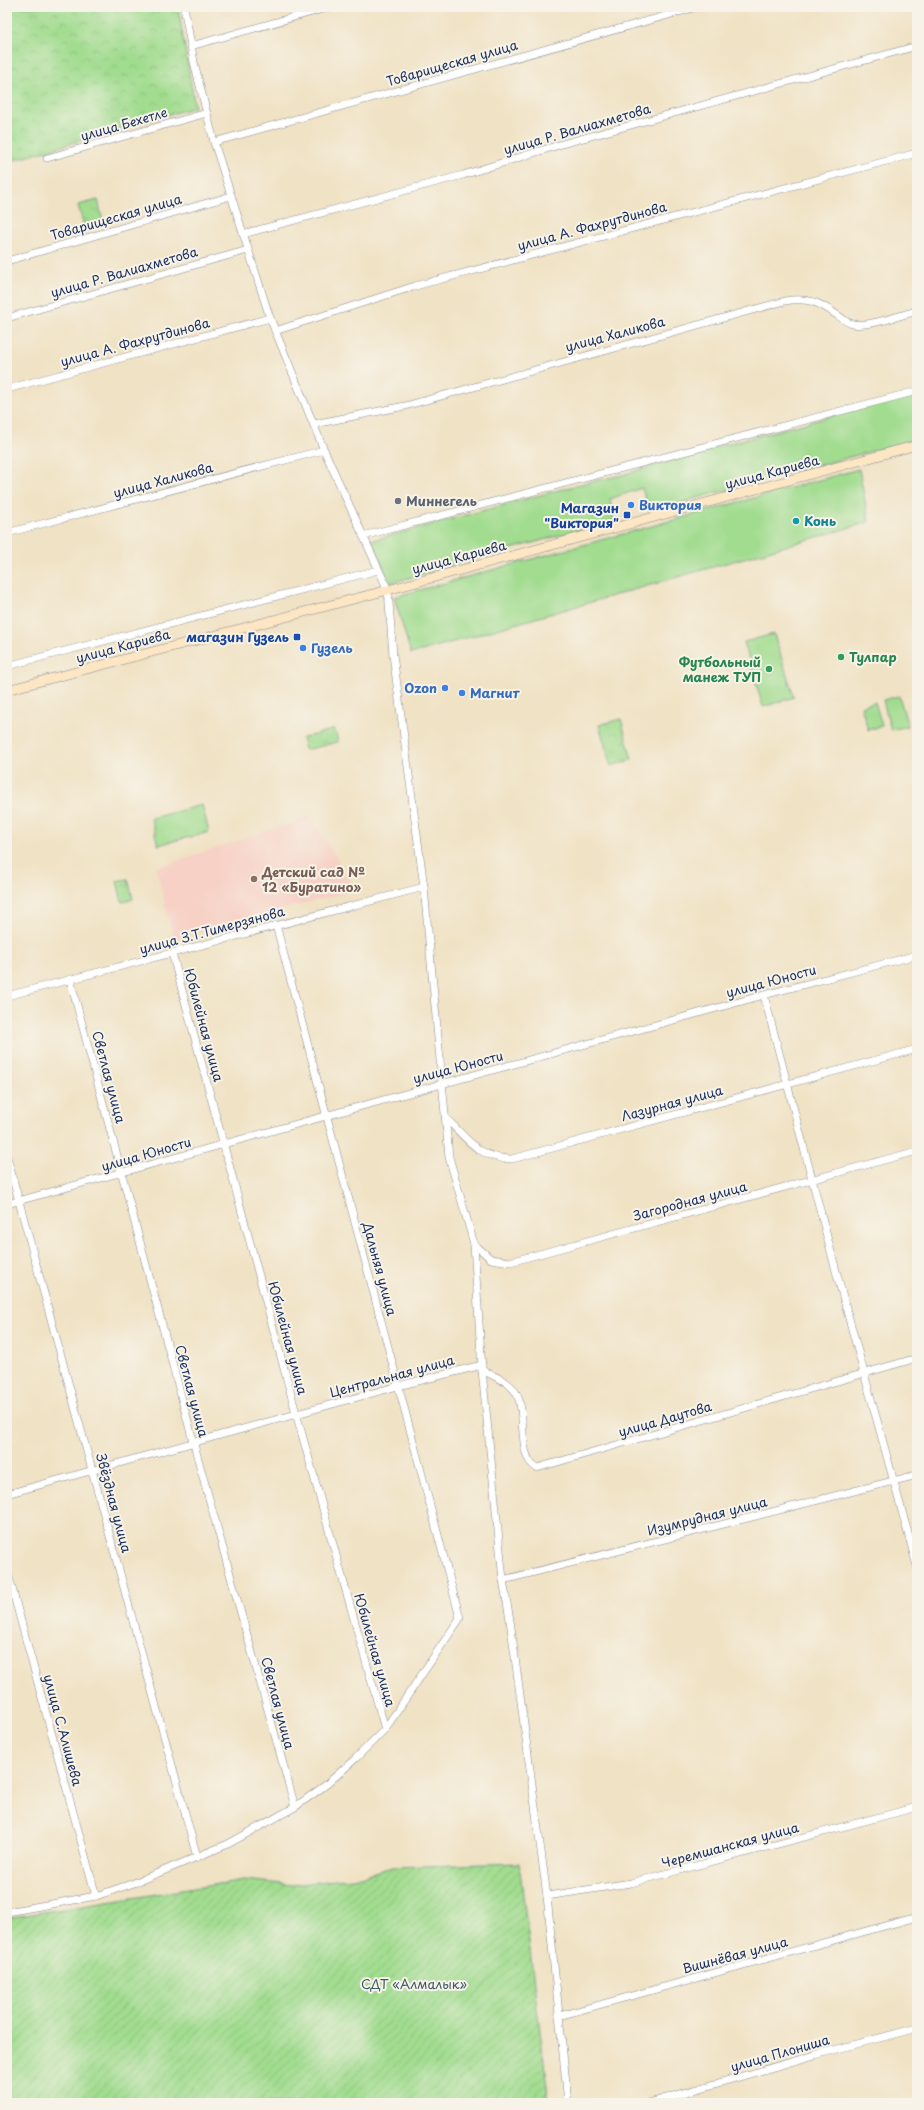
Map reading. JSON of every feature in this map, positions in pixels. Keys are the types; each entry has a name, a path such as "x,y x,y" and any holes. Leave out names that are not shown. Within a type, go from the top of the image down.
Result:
{"main road":[{"name":"улица Кариева","path":"7,690 388,590 917,446"}],"street":[{"path":"184,7 191,46 214,142 270,318 324,450 388,590 393,655 424,887 449,1157 474,1244 482,1368 503,1580 510,1620 547,1896 569,2101"},
{"path":"191,46 330,7"},
{"name":"Товарищеская улица","path":"214,142 696,7"},
{"name":"улица Р. Валиахметова","path":"243,234 463,175 562,144 917,46"},
{"name":"улица Бехетле","path":"47,158 207,113"},
{"name":"улица А. Фахрутдинова","path":"275,331 414,286 917,153"},
{"name":"Товарищеская улица","path":"7,261 231,196"},
{"name":"улица Р. Валиахметова","path":"7,318 248,250"},
{"name":"улица Халикова","path":"314,424 405,406 785,300 797,298 818,302 846,321 854,324 864,324 917,311"},
{"name":"улица А. Фахрутдинова","path":"7,389 270,318"},
{"path":"363,536 917,391"},
{"name":"улица Халикова","path":"7,533 324,450"},
{"path":"7,666 378,570"},
{"name":"улица З.Т.Тимерзянова","path":"7,996 424,887"},
{"name":"Дальняя улица","path":"276,926 460,1618 385,1729"},
{"name":"Юбилейная улица","path":"172,953 296,1413 385,1729"},
{"name":"улица Юности","path":"7,1204 764,995 917,955"},
{"name":"Светлая улица","path":"70,980 123,1173 193,1441 295,1807"},
{"path":"764,995 864,1373 917,1566"},
{"name":"Лазурная улица","path":"446,1118 486,1155 497,1159 512,1159 917,1048"},
{"name":"Загородная улица","path":"474,1244 491,1259 510,1262 917,1151"},
{"name":"Звёздная улица","path":"7,1157 198,1857"},
{"name":"улица Даутова","path":"482,1368 514,1390 519,1403 528,1461 537,1468 917,1358"},
{"name":"Центральная улица","path":"7,1494 296,1413 398,1386 482,1368"},
{"name":"Изумрудная улица","path":"503,1580 917,1475"},
{"name":"улица С.Алишева","path":"7,1570 96,1896"},
{"path":"7,1912 96,1896 134,1883 198,1857 255,1831 295,1807 327,1784 385,1729"},
{"name":"Черемшанская улица","path":"547,1896 631,1883 917,1807"},
{"name":"Вишнёвая улица","path":"559,2016 917,1917"},
{"name":"улица Плониша","path":"649,2103 917,2028"}],"shaded area":[{"name":"Детский сад № 12 «Буратино»","path":"311,816 356,890 174,938 156,868"}],"green space":[{"path":"7,7 178,7 195,107 8,162"},
{"path":"98,200 103,222 84,227 78,205"},
{"path":"917,393 917,439 649,511 642,488 610,499 614,520 391,583 370,541 581,484 622,475 709,449"},
{"path":"859,469 869,522 411,654 394,597"},
{"name":"Футбольный манеж ТУП","path":"774,634 794,697 763,707 744,642"},
{"path":"899,696 908,726 891,730 883,700"},
{"path":"875,702 882,726 868,730 861,706"},
{"path":"621,719 632,760 611,766 599,725"},
{"path":"335,729 338,742 305,750 302,738"},
{"path":"202,805 209,832 158,845 151,818"},
{"path":"128,879 133,899 122,902 117,881"},
{"name":"СДТ «Алмалык»","path":"519,1863 549,2103 7,2103 7,1918 244,1880 292,1885 353,1878 392,1867"}],"place":[{"name":"Миннегель","path":"398,501"},
{"name":"Виктория","path":"631,505"},
{"name":"Магазин \"Виктория\"","path":"627,515"},
{"name":"Конь","path":"796,521"},
{"name":"магазин Гузель","path":"297,637"},
{"name":"Гузель","path":"303,648"},
{"name":"Тулпар","path":"841,657"},
{"name":"Футбольный манеж ТУП","path":"769,669"},
{"name":"Ozon","path":"445,688"},
{"name":"Магнит","path":"462,693"},
{"name":"Детский сад № 12 «Буратино»","path":"254,879"}]}
